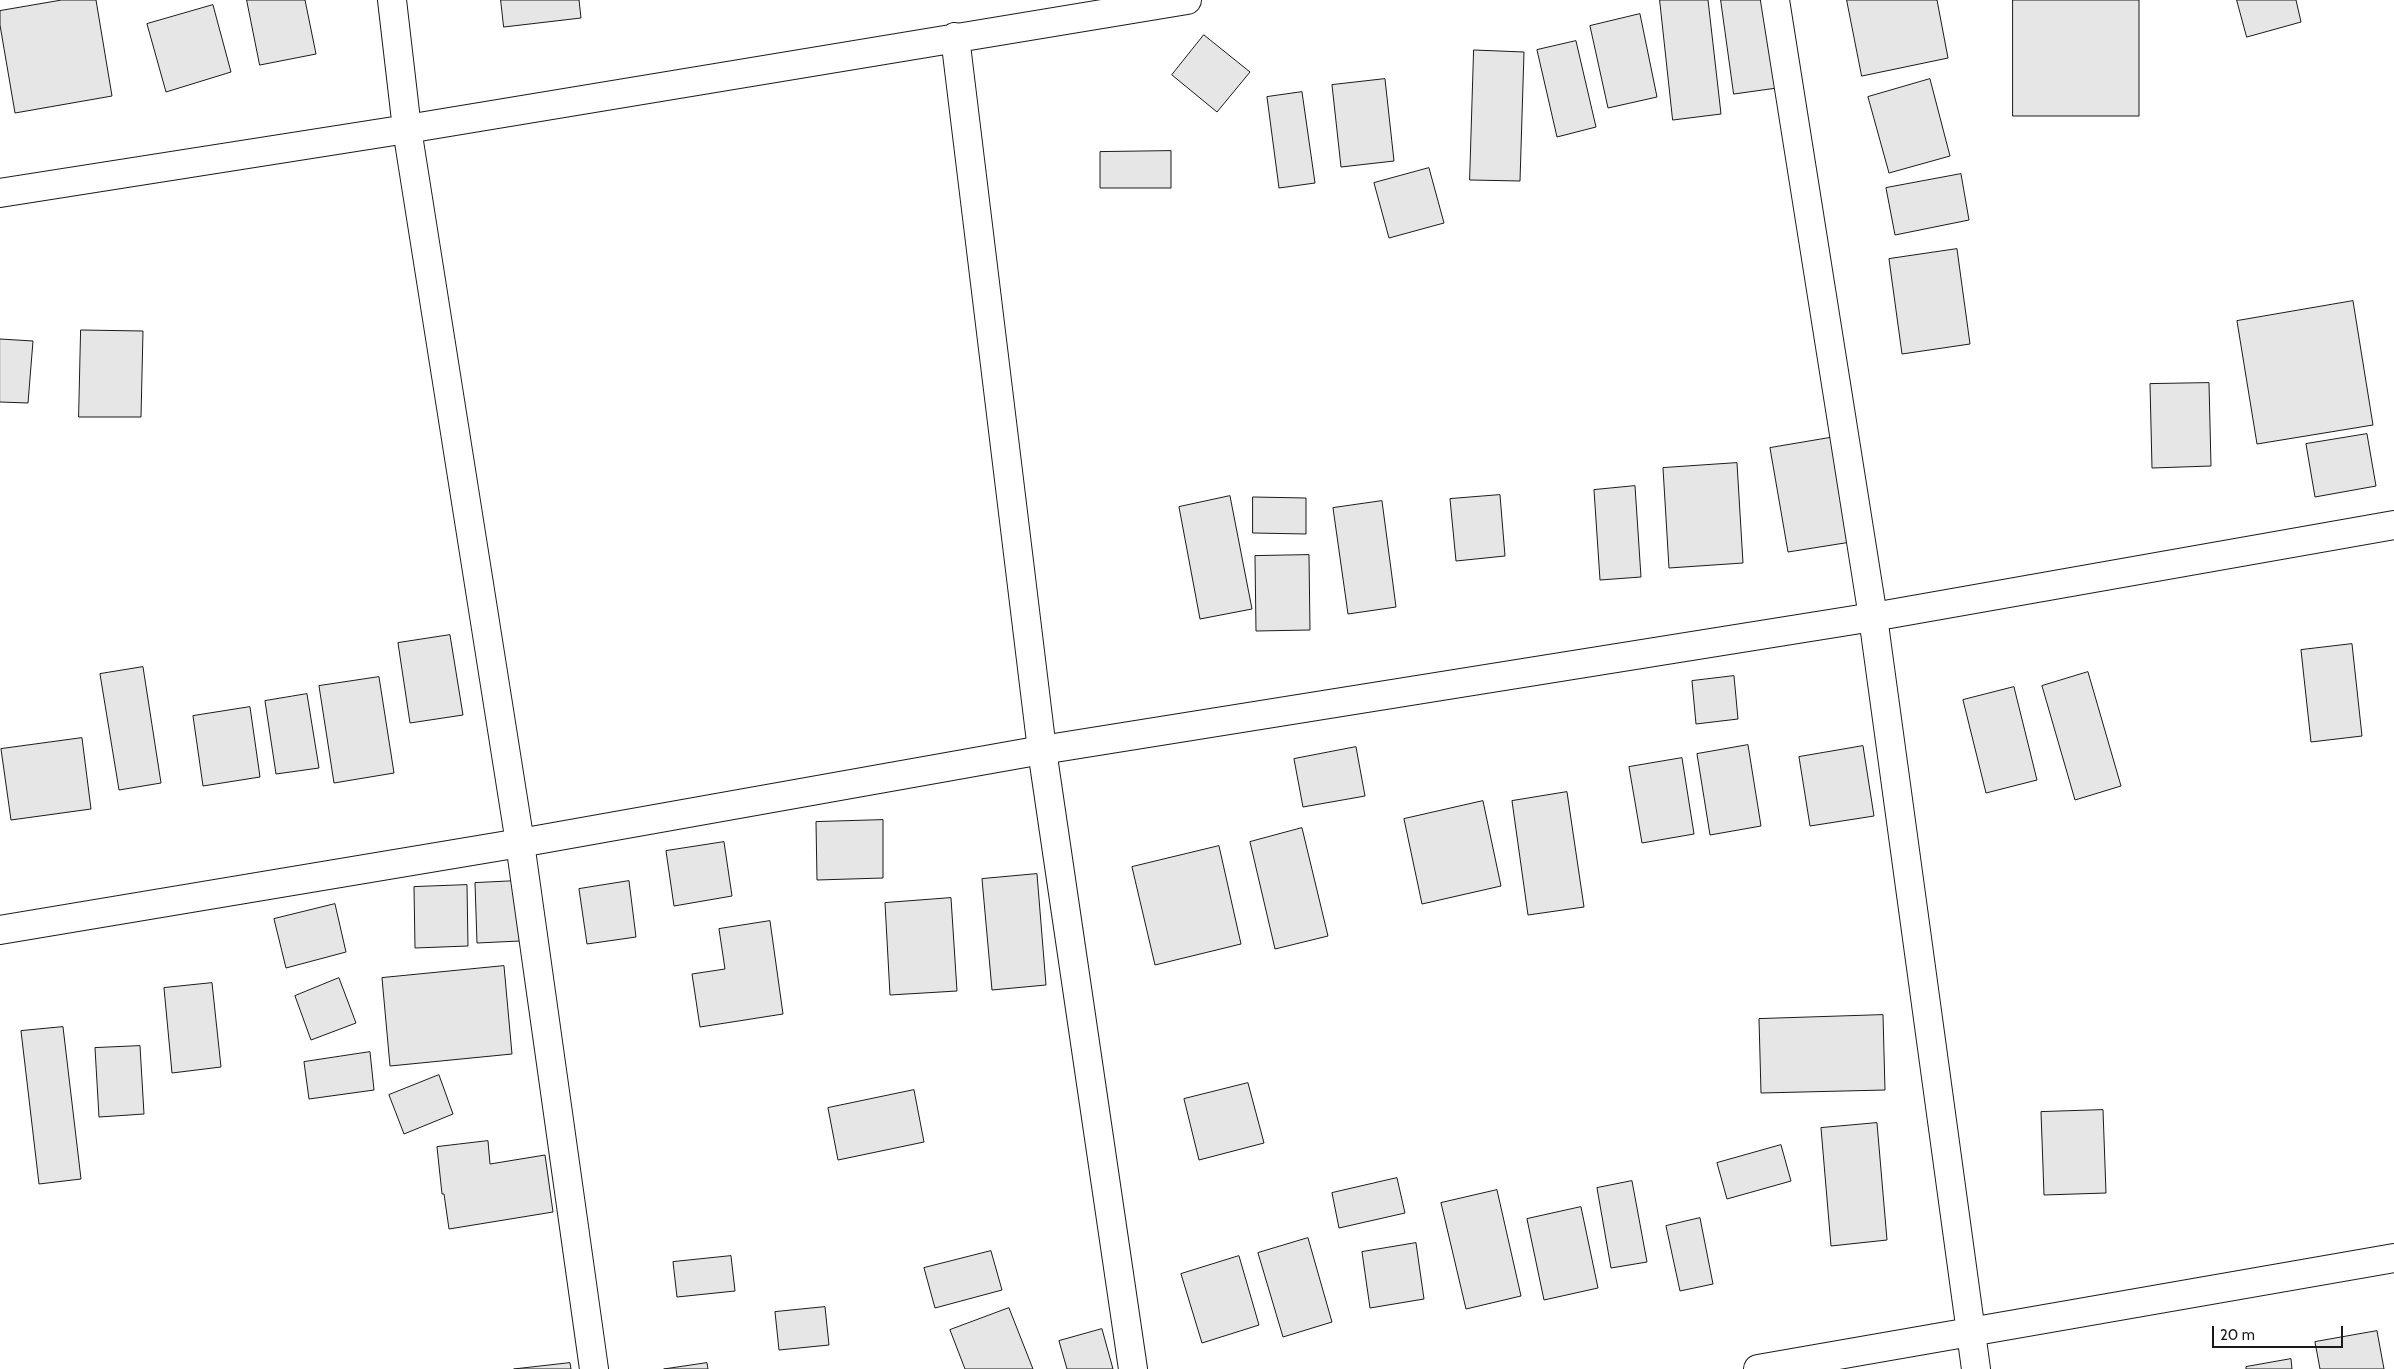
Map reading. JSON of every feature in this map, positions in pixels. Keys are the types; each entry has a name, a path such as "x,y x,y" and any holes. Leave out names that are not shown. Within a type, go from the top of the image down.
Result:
{"street":[{"path":"392,0 407,129 520,843 594,1369"},
{"path":"0,193 407,129 1187,0"},
{"path":"1775,0 1873,617 1976,1369"},
{"path":"955,37 1042,750 1133,1369"},
{"path":"0,930 520,843 1042,750 1873,617 2394,526"},
{"path":"1758,1369 2394,1258"}],"building":[{"path":"62,0 96,0 112,96 15,113 0,25 0,11"},
{"path":"247,0 305,0 316,54 260,65"},
{"path":"501,0 579,0 581,18 504,27"},
{"path":"1660,0 1708,0 1721,114 1673,120"},
{"path":"1721,0 1766,0 1777,88 1734,94"},
{"path":"1847,0 1937,0 1948,58 1862,76"},
{"path":"2013,0 2139,0 2139,116 2013,116"},
{"path":"2237,0 2296,0 2301,22 2247,37"},
{"path":"213,5 231,72 166,92 147,24"},
{"path":"1640,14 1657,97 1608,108 1590,26"},
{"path":"1204,35 1250,72 1217,112 1172,75"},
{"path":"1576,41 1596,127 1557,137 1537,50"},
{"path":"1474,50 1524,52 1520,181 1470,180"},
{"path":"1385,79 1394,161 1341,167 1332,85"},
{"path":"1930,79 1950,156 1889,173 1868,97"},
{"path":"1302,92 1315,183 1279,188 1267,97"},
{"path":"1171,151 1171,188 1100,188 1100,152"},
{"path":"1429,168 1444,223 1389,238 1374,183"},
{"path":"1961,174 1969,220 1895,235 1886,188"},
{"path":"1957,249 1970,344 1902,354 1889,259"},
{"path":"2353,301 2373,425 2257,444 2237,321"},
{"path":"81,330 143,331 141,417 79,417"},
{"path":"0,339 33,341 28,403 0,402"},
{"path":"2209,383 2211,466 2152,468 2150,384"},
{"path":"2367,434 2376,486 2315,497 2306,444"},
{"path":"1835,437 1851,542 1788,552 1770,448"},
{"path":"1737,463 1743,563 1669,568 1663,468"},
{"path":"1635,486 1641,577 1600,580 1594,490"},
{"path":"1500,495 1505,556 1456,561 1450,499"},
{"path":"1230,496 1252,609 1200,619 1179,507"},
{"path":"1253,497 1306,498 1306,534 1253,533"},
{"path":"1382,501 1396,607 1348,614 1333,508"},
{"path":"1309,555 1310,630 1256,631 1255,556"},
{"path":"450,635 463,715 410,723 398,643"},
{"path":"2352,644 2362,736 2311,742 2301,650"},
{"path":"143,667 161,783 119,790 100,674"},
{"path":"2088,672 2121,786 2075,800 2042,686"},
{"path":"1734,676 1738,719 1696,724 1692,681"},
{"path":"379,677 394,773 334,783 319,686"},
{"path":"2014,687 2037,780 1986,793 1963,700"},
{"path":"307,694 319,768 276,774 265,701"},
{"path":"250,707 260,777 203,786 193,716"},
{"path":"82,738 91,809 11,820 1,749"},
{"path":"1748,745 1761,826 1710,835 1697,754"},
{"path":"1863,746 1874,816 1810,826 1799,757"},
{"path":"1356,747 1365,796 1303,807 1294,759"},
{"path":"1682,758 1694,834 1642,843 1629,767"},
{"path":"1567,792 1584,907 1528,915 1512,801"},
{"path":"1483,801 1501,886 1422,904 1404,819"},
{"path":"883,820 883,878 817,880 816,822"},
{"path":"1302,828 1328,936 1275,949 1250,842"},
{"path":"724,842 732,896 674,906 666,851"},
{"path":"1219,846 1241,944 1155,965 1132,867"},
{"path":"1037,874 1046,985 992,990 982,879"},
{"path":"517,881 520,941 477,943 475,883"},
{"path":"629,881 636,937 587,944 579,889"},
{"path":"467,885 468,946 415,948 414,887"},
{"path":"951,898 957,991 890,995 885,903"},
{"path":"335,904 346,952 286,968 274,919"},
{"path":"770,921 783,1014 700,1027 692,974 725,969 719,929"},
{"path":"504,966 512,1054 390,1066 382,978"},
{"path":"339,978 356,1023 311,1040 295,996"},
{"path":"212,983 221,1067 172,1073 164,988"},
{"path":"1883,1015 1885,1090 1761,1093 1759,1019"},
{"path":"63,1027 81,1179 39,1184 21,1031"},
{"path":"140,1046 144,1114 99,1117 95,1048"},
{"path":"370,1052 374,1090 309,1099 304,1062"},
{"path":"439,1075 453,1114 404,1134 389,1095"},
{"path":"1248,1083 1264,1143 1199,1160 1184,1099"},
{"path":"914,1090 924,1142 838,1160 828,1108"},
{"path":"2103,1110 2106,1193 2044,1195 2041,1112"},
{"path":"1877,1123 1887,1240 1831,1246 1821,1128"},
{"path":"488,1141 490,1164 545,1155 553,1212 449,1229 444,1194 442,1194 437,1147"},
{"path":"1781,1145 1791,1181 1727,1199 1717,1163"},
{"path":"1397,1178 1405,1213 1339,1228 1332,1193"},
{"path":"1632,1181 1647,1262 1611,1268 1597,1188"},
{"path":"1497,1190 1521,1296 1466,1309 1441,1203"},
{"path":"1581,1207 1598,1288 1544,1300 1527,1219"},
{"path":"1700,1218 1713,1284 1680,1291 1666,1226"},
{"path":"1308,1238 1332,1322 1283,1337 1258,1253"},
{"path":"1416,1243 1424,1299 1370,1308 1362,1252"},
{"path":"991,1251 1002,1290 935,1308 924,1268"},
{"path":"731,1256 735,1291 677,1297 673,1262"},
{"path":"1239,1256 1259,1325 1202,1343 1181,1274"},
{"path":"825,1307 829,1345 779,1350 775,1312"},
{"path":"1009,1308 1033,1369 965,1369 950,1330"},
{"path":"1102,1329 1113,1369 1067,1369 1059,1341"},
{"path":"2377,1331 2384,1369 2320,1369 2315,1342"},
{"path":"2291,1359 2292,1369 2246,1369 2246,1367"},
{"path":"570,1363 571,1369 514,1369"},
{"path":"707,1363 708,1369 664,1369"}]}
